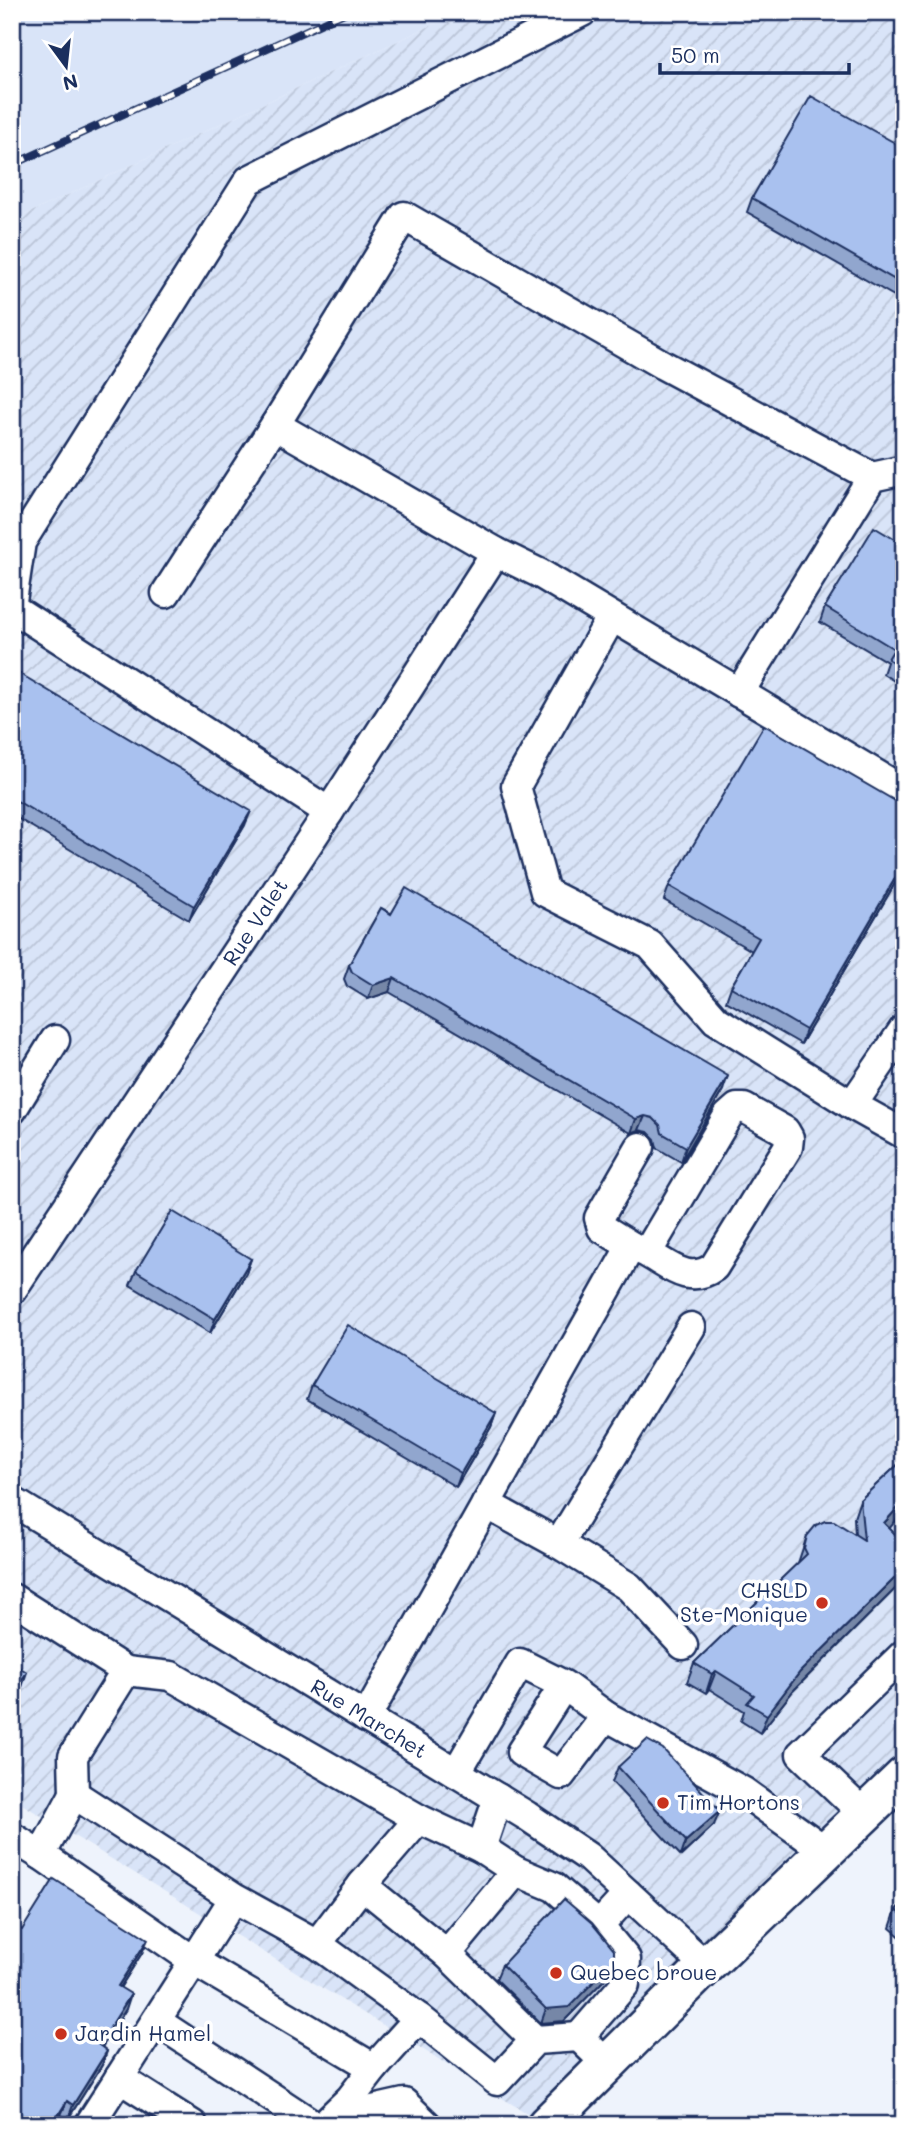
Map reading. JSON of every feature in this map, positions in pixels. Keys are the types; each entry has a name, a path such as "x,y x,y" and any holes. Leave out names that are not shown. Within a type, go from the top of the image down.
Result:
{"main road":[{"path":"545,2125 904,1776"}],"street":[{"path":"12,601 21,542 250,180 582,12"},
{"path":"166,593 275,425 404,216 663,365 872,477 904,470"},
{"path":"275,425 496,552 539,573 904,791"},
{"path":"739,693 872,477"},
{"name":"Rue Valet","path":"17,1274 329,812 496,552"},
{"path":"12,608 329,812"},
{"path":"611,618 516,786 545,892 650,945 716,1020 852,1105 904,1134"},
{"path":"852,1105 904,1029"},
{"path":"12,1110 55,1040"},
{"path":"366,1718 486,1504 639,1249 728,1116 737,1108 744,1108 785,1131 789,1138 788,1147 714,1267 705,1274 684,1274 639,1249 603,1228 599,1218 640,1147"},
{"path":"559,1544 691,1327"},
{"name":"Rue Marchet","path":"12,1501 498,1798 588,1857 706,1966"},
{"path":"486,1504 629,1587 683,1645"},
{"path":"12,1598 126,1671 171,1676 419,1819 481,1848 516,1871 554,1887 598,1926 626,1959 625,1984 579,2037 535,2040 497,2081 419,2018 317,1944 234,1898 74,1794"},
{"path":"864,1814 801,1754 904,1654"},
{"path":"456,1773 520,1662 564,1685 606,1716 744,1791 826,1851"},
{"path":"41,1855 74,1794 73,1756 126,1671"},
{"path":"564,1685 521,1752 561,1775 606,1716"},
{"path":"481,1848 498,1798"},
{"path":"317,1944 362,1885 419,1819"},
{"path":"12,1837 194,1961 374,2068"},
{"path":"447,1954 516,1871"},
{"path":"362,1885 447,1954 535,2040"},
{"path":"598,1926 628,1894"},
{"path":"89,2125 234,1898"},
{"path":"359,2112 374,2068 419,2018"},
{"path":"156,2021 314,2125"},
{"path":"579,2037 607,2064"},
{"path":"119,2078 193,2125"},
{"path":"323,2125 359,2112 404,2103 428,2125"}],"shaded area":[{"path":"12,12 460,12 12,221"},
{"path":"460,12 904,12 904,1749 530,2115 12,1798 12,221"}],"building":[{"path":"811,96 904,148 904,285 752,198"},
{"path":"874,527 904,545 904,669 888,659 894,649 825,607"},
{"path":"12,669 251,811 194,906 12,798"},
{"path":"764,725 904,806 904,863 806,1030 731,987 759,938 669,886"},
{"path":"406,888 728,1076 686,1147 662,1133 660,1125 653,1118 645,1116 636,1119 394,978 373,985 352,972 349,965 381,908 391,914"},
{"path":"172,1211 251,1259 215,1319 136,1271"},
{"path":"348,1325 496,1413 461,1473 312,1385"},
{"name":"CHSLD Ste-Monique","path":"904,1459 904,1501 884,1523 900,1539 904,1536 904,1569 800,1672 767,1715 747,1703 754,1695 716,1671 712,1674 694,1663 807,1554 804,1548 807,1536 816,1525 834,1521 864,1540 860,1500"},
{"path":"12,1663 27,1672 12,1694"},
{"name":"Tim Hortons","path":"647,1740 663,1749 720,1811 686,1841 618,1767"},
{"name":"Jardin Hamel","path":"54,1879 148,1939 118,1986 131,1994 99,2045 107,2051 73,2105 67,2101 52,2125 12,2125 12,1924 22,1930"},
{"name":"Quebec broue","path":"564,1899 592,1923 614,1950 614,1961 569,2007 546,2009 502,1965"},
{"path":"904,1901 904,1916 896,1910"}],"railway":[{"path":"12,165 346,12"}],"place":[{"name":"CHSLD Ste-Monique","path":"822,1603"},
{"name":"Tim Hortons","path":"663,1803"},
{"name":"Quebec broue","path":"556,1973"},
{"name":"Jardin Hamel","path":"61,2034"}]}
